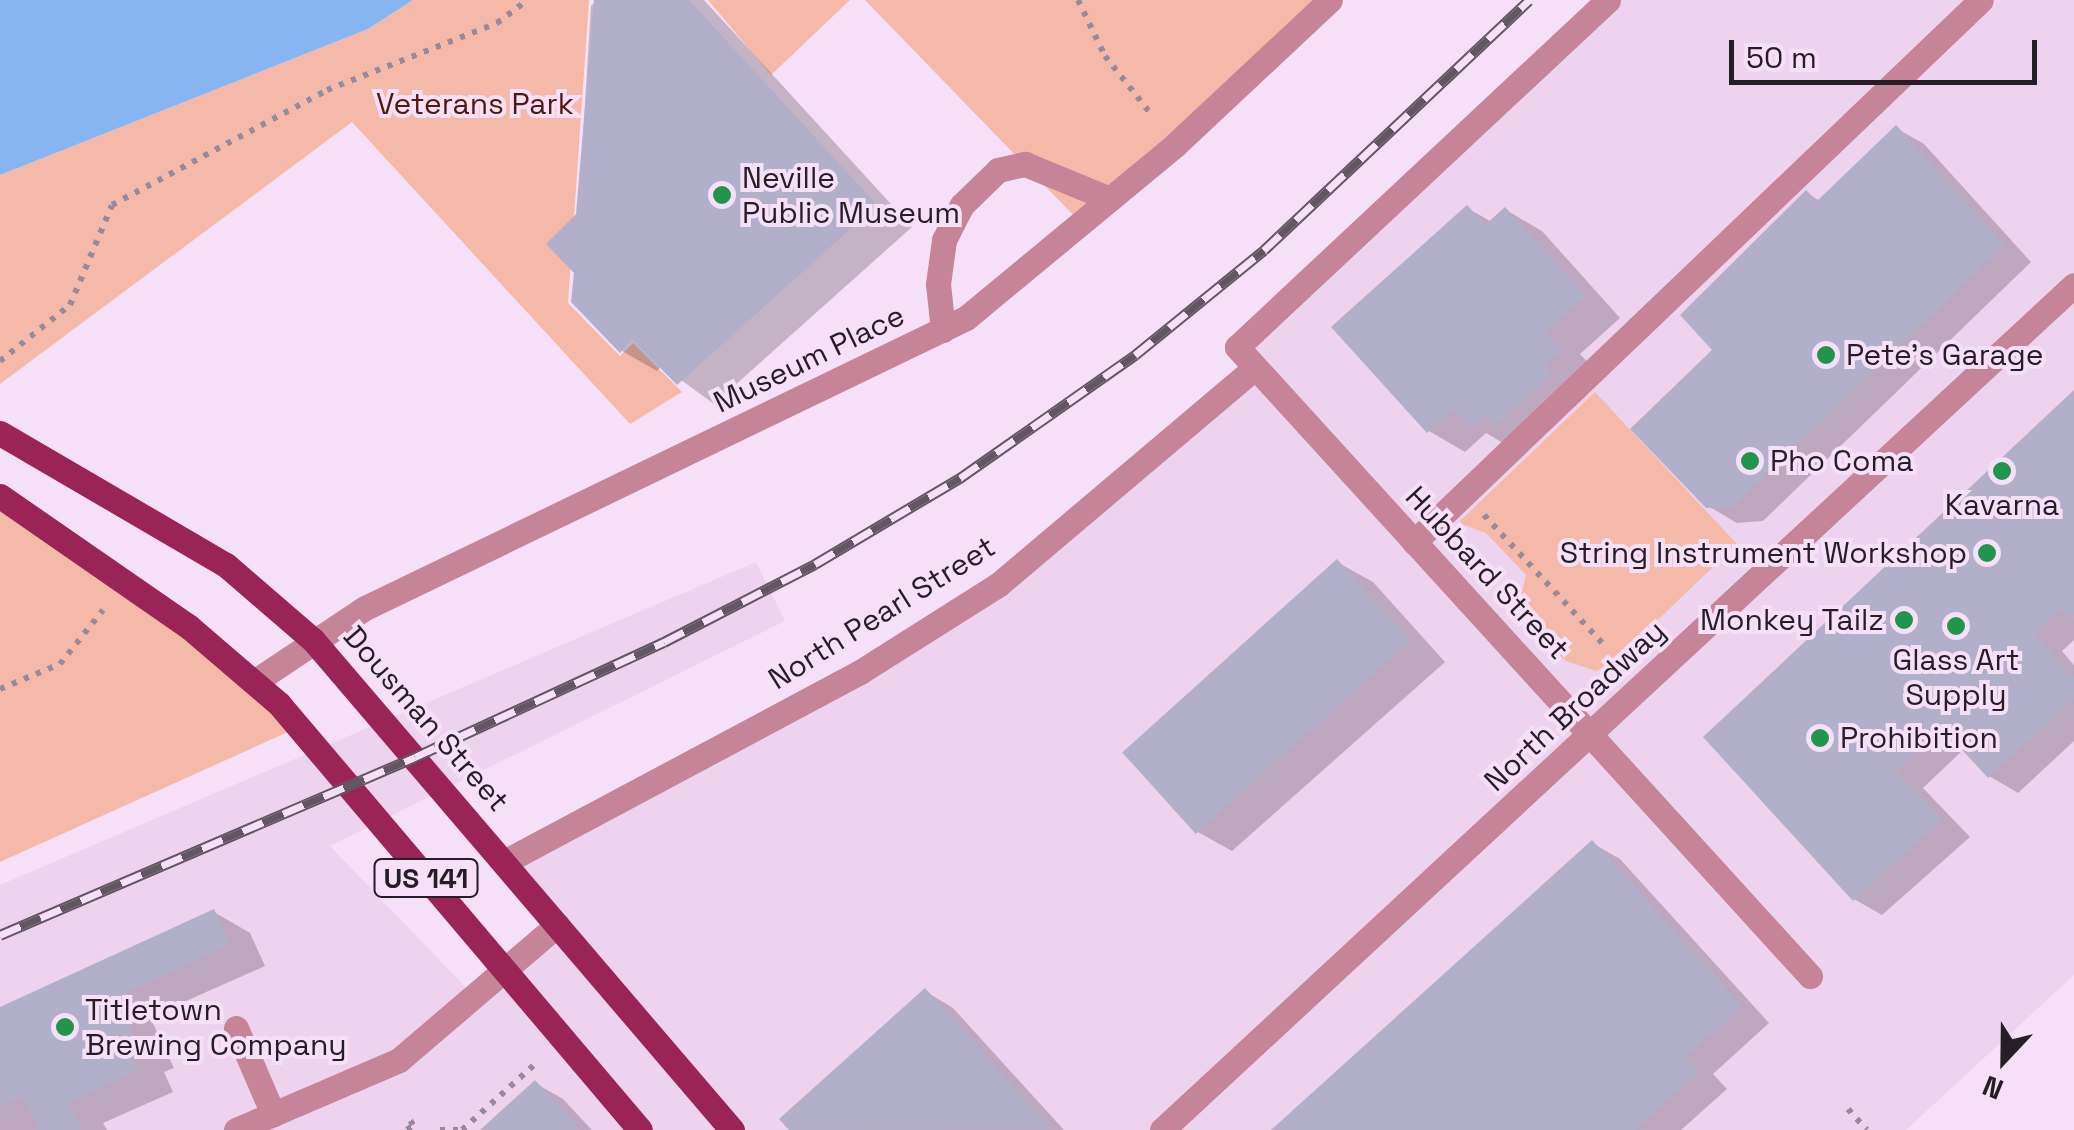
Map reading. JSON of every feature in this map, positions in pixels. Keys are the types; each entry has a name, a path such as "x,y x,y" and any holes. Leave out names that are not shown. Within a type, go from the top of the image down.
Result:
{"main road":[{"name":"Dousman Street","path":"0,433 226,566 313,640 508,860 557,925 732,1130"},
{"name":"US 141","path":"0,496 188,626 254,682 350,786 502,972 640,1130"}],"street":[{"name":"Museum Place","path":"254,682 366,608 966,318 1110,199 1330,0"},
{"name":"Hubbard Street","path":"1608,0 1236,347 1810,976"},
{"path":"1414,542 1980,0"},
{"path":"943,330 938,284 944,240 962,205 998,170 1025,164 1110,199"},
{"name":"North Broadway","path":"1162,1130 1592,736 2074,285"},
{"name":"North Pearl Street","path":"508,860 860,672 998,584 1255,368"},
{"path":"236,1130 399,1060 557,925"},
{"path":"236,1028 273,1114"}],"path":[{"path":"0,361 70,305 112,206 327,90 497,23 528,0"},
{"path":"1078,0 1105,56 1150,114"},
{"path":"1466,496 1604,645"},
{"path":"0,689 60,664 79,648 102,610"},
{"path":"440,1130 460,1130 535,1064"},
{"path":"1848,1109 1867,1130"},
{"path":"407,1115 413,1124 407,1130"}],"shaded area":[{"path":"1608,0 2074,0 2074,975 1906,1130 0,1130 0,885 756,562 785,621 330,846 474,996 557,925 508,860 1018,569 1254,368 1237,347"}],"green space":[{"name":"Veterans Park","path":"413,0 589,0 568,303 620,356 633,343 682,392 630,424 352,122 0,384 0,175 368,29"},
{"path":"708,0 850,0 771,75"},
{"path":"865,0 1319,0 1081,223"},
{"path":"1595,392 1737,544 1615,661 1596,671 1566,661 1528,625 1519,604 1526,575 1486,533 1458,523"},
{"path":"0,496 299,727 0,862"}],"water":[{"path":"0,0 413,0 368,29 0,175"}],"building":[{"name":"Neville Public Museum","path":"594,0 689,0 877,205 677,385 632,339 620,353 571,302 574,273 546,244 576,214"},
{"path":"1896,125 2005,245 1734,506 1706,508 1630,429 1712,350 1680,315 1806,190 1817,201"},
{"path":"1467,205 1485,225 1505,207 1586,296 1545,332 1563,351 1545,366 1552,374 1494,427 1485,416 1472,428 1455,409 1427,433 1331,327"},
{"path":"2074,390 2074,622 2062,608 2035,634 2074,678 2074,700 1988,778 1942,728 1896,771 1943,820 1853,901 1703,737"},
{"path":"1337,559 1411,641 1196,834 1122,752"},
{"path":"1592,840 1742,1006 1686,1057 1700,1071 1636,1130 1271,1130"},
{"name":"Titletown Brewing Company","path":"214,909 230,945 116,997 139,1047 129,1051 138,1071 69,1103 81,1130 40,1130 22,1097 0,1107 0,1007"},
{"path":"925,988 1051,1128 789,1130 779,1119"},
{"path":"535,1080 581,1130 480,1130"}],"railway":[{"path":"0,935 415,757 664,642 815,564 960,478 1135,355 1264,250 1529,0"}],"place":[{"name":"Neville Public Museum","path":"722,195"},
{"name":"Pete's Garage","path":"1826,355"},
{"name":"Pho Coma","path":"1750,461"},
{"name":"Kavarna","path":"2002,471"},
{"name":"String Instrument Workshop","path":"1987,553"},
{"name":"Monkey Tailz","path":"1904,620"},
{"name":"Glass Art Supply","path":"1956,626"},
{"name":"Prohibition","path":"1820,738"},
{"name":"Titletown Brewing Company","path":"65,1027"}]}
